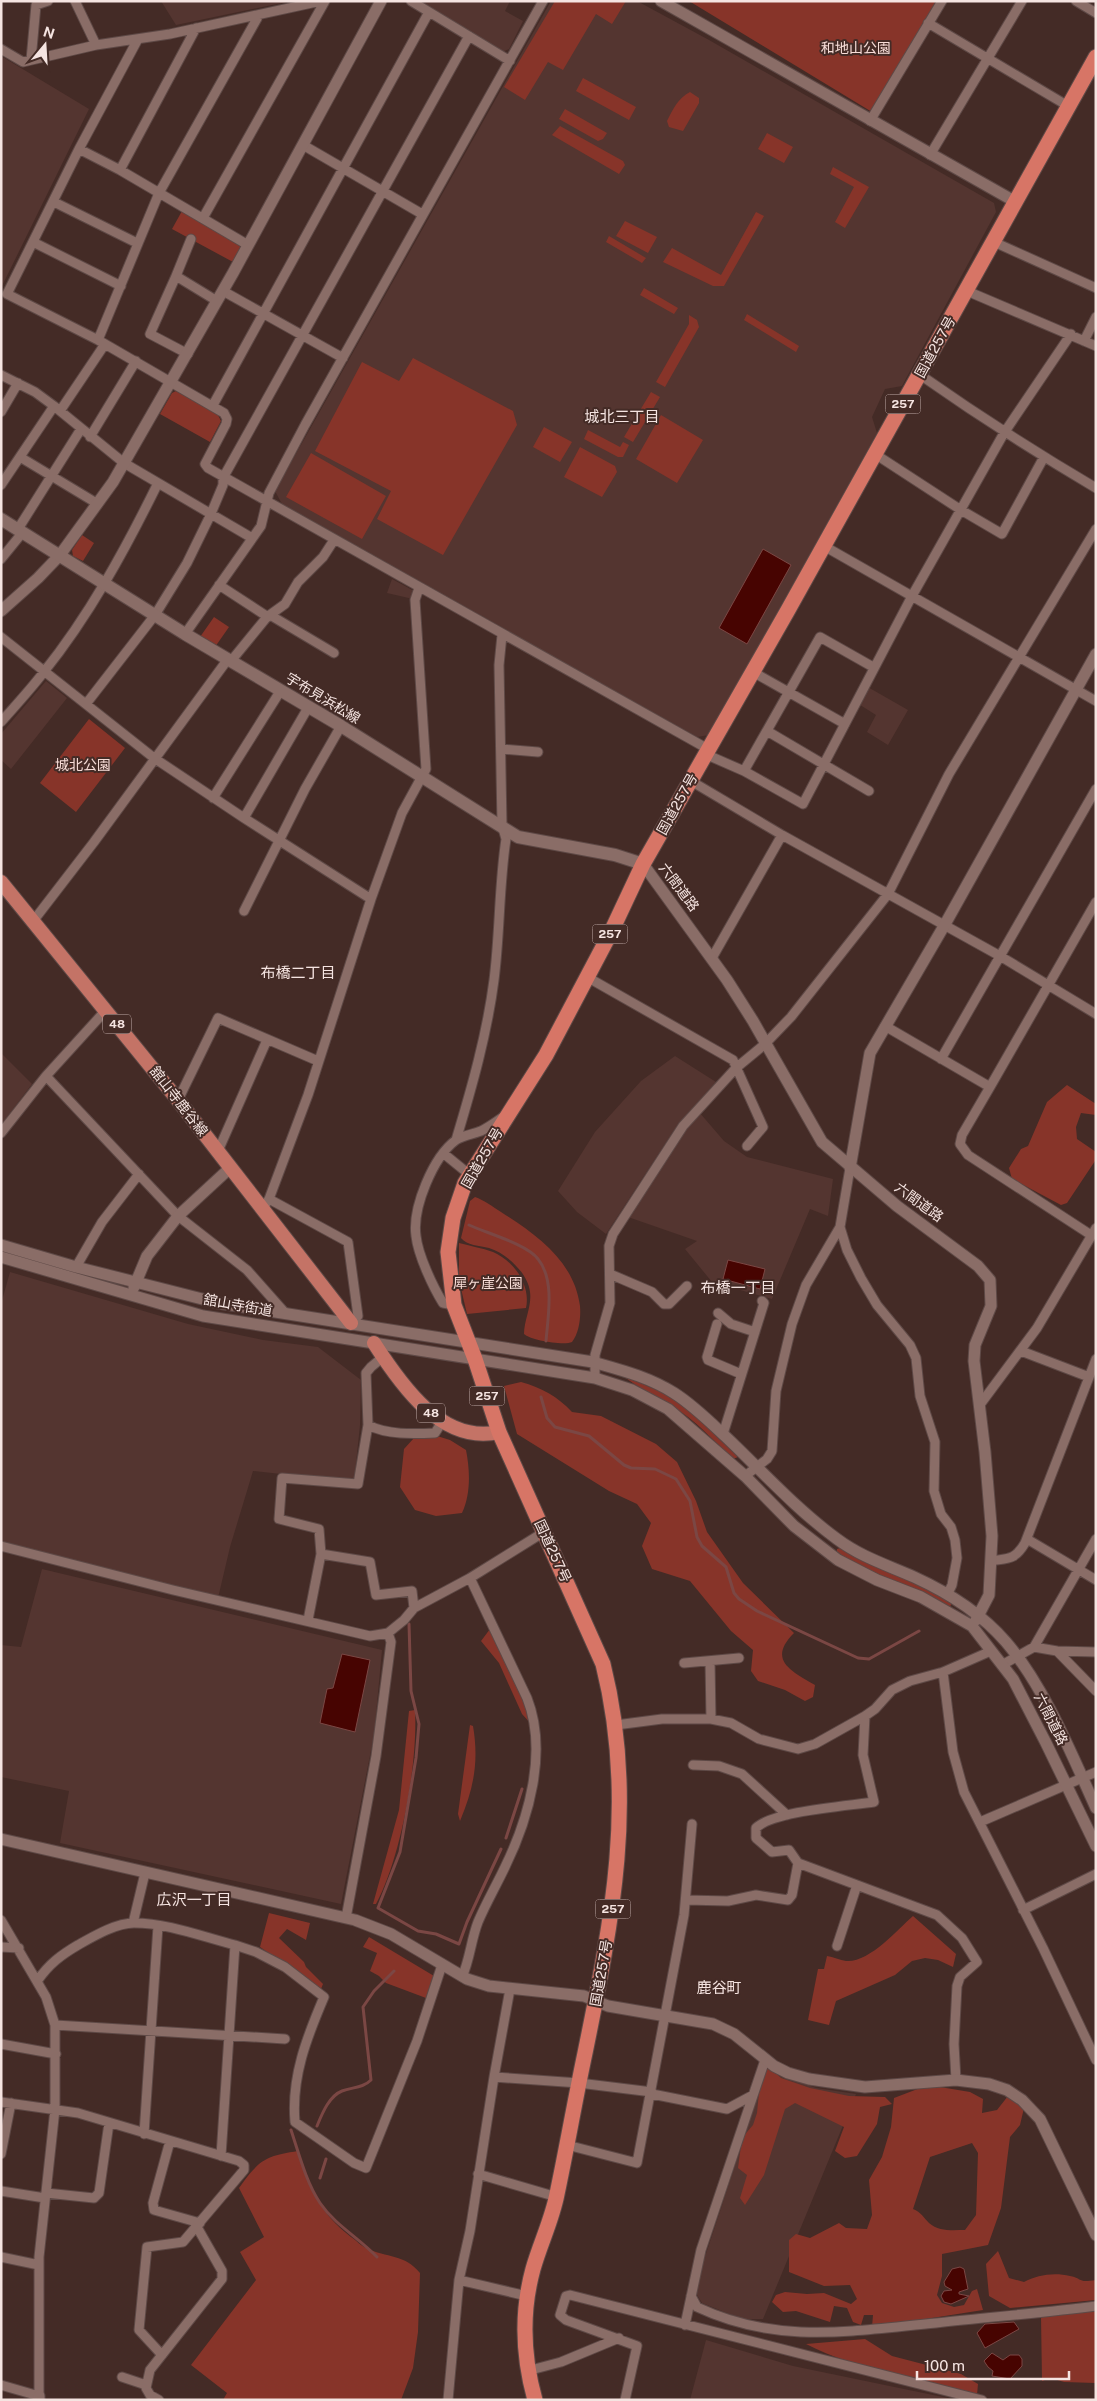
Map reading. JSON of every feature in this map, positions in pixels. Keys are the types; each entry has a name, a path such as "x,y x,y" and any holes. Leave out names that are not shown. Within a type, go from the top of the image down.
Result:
{"highway":[{"name":"国道257号","path":"534,2400 527,2371 525,2350 527,2296 533,2269 557,2197 597,2001 615,1898 620,1839 620,1787 616,1725 604,1664 499,1432 475,1359 454,1305 448,1252 453,1218 470,1175 507,1115 525,1090 587,977 643,864 968,289 1014,201 1094,63"}],"main road":[{"name":"宇布見浜松線","path":"1,519 185,634 309,706 522,838 615,854 643,864"},
{"name":"舘山寺鹿谷線","path":"1,882 34,920 230,1168 266,1203 355,1320"},
{"name":"48","path":"374,1343 403,1384 426,1409 442,1422 461,1431 488,1435 499,1432"}],"street":[{"path":"31,60 36,5 48,1"},
{"path":"75,1 96,45"},
{"path":"1,49 22,62 96,45 196,28 321,1"},
{"path":"203,218 326,1"},
{"path":"1,611 38,578 60,555 98,504 124,463 188,354 382,1"},
{"path":"411,1 510,61"},
{"path":"185,634 261,526 269,493 422,214 543,1"},
{"path":"661,1 1014,201"},
{"path":"870,121 942,1"},
{"path":"930,155 1022,1"},
{"path":"1076,1 1096,13"},
{"path":"213,405 429,12"},
{"path":"1,485 102,342 137,244 159,193 260,15"},
{"path":"928,23 1068,106"},
{"path":"120,170 196,28"},
{"path":"86,704 155,615 187,563 224,485 223,478 469,36"},
{"path":"138,39 79,149 7,294 102,342 172,381 224,413 227,419 226,424 205,464 223,478 803,804 873,667 1004,432 1072,334"},
{"path":"303,145 422,214"},
{"path":"79,149 120,170 248,244"},
{"path":"54,202 137,244"},
{"path":"188,354 150,334 191,239"},
{"path":"33,242 121,286"},
{"path":"994,242 1096,288"},
{"path":"176,276 262,313 343,358"},
{"path":"968,289 974,294 1072,334 1096,346"},
{"path":"1084,341 1096,317"},
{"path":"90,438 136,361"},
{"path":"919,374 985,417 1004,432 1096,488"},
{"path":"1,375 18,383 57,408 90,438 124,463 210,516 252,538"},
{"path":"1,412 18,383"},
{"path":"1,559 20,531 80,429"},
{"path":"875,454 961,510 1002,534 1044,457"},
{"path":"20,457 98,504"},
{"path":"1,722 44,672 104,584 136,528 157,484"},
{"path":"595,1378 595,1354 610,1303 609,1246 617,1228 683,1126 736,1068 765,1044 791,1017 888,894 950,774 1096,529"},
{"path":"34,920 94,842 154,758 230,660 269,616 285,604 298,582 323,557 334,540"},
{"path":"824,546 1096,701"},
{"path":"218,585 334,653"},
{"path":"355,1320 348,1242 266,1203 318,1061 371,899 402,813 426,769 415,600 419,588"},
{"path":"456,1140 481,1052 494,980 506,839 502,825 500,658 502,635"},
{"path":"1,637 154,758 371,899"},
{"path":"744,771 820,637 873,667"},
{"path":"745,1476 767,1459 772,1451 776,1391 792,1324 806,1285 840,1227 868,1060 885,1026 944,926 1075,690 1092,667 1096,654"},
{"path":"753,672 845,724"},
{"path":"214,798 281,690"},
{"path":"244,818 309,706"},
{"path":"244,910 340,726"},
{"path":"767,731 870,791"},
{"path":"501,749 538,752"},
{"path":"691,781 782,835 1000,956 1096,1014"},
{"path":"941,1059 1096,788"},
{"path":"712,958 782,835"},
{"name":"六間道路","path":"643,864 712,958 753,1021 822,1142 850,1168 897,1206 978,1266 990,1280 991,1306 975,1345 974,1353 986,1452 992,1536 991,1561 989,1595 972,1626 1016,1685 1096,1846"},
{"path":"979,1406 1037,1328 1093,1232 968,1155 960,1144 962,1135 1096,902"},
{"path":"587,977 732,1060 763,1127 747,1146"},
{"path":"1,1133 46,1076 106,1010"},
{"path":"178,1100 218,1018 318,1061"},
{"path":"885,1026 990,1087"},
{"path":"218,1151 267,1040"},
{"path":"46,1076 178,1216 247,1270 286,1314"},
{"path":"454,1305 442,1303 436,1293 416,1236 417,1213 427,1182 443,1153 456,1140 483,1130 507,1115"},
{"path":"443,1153 470,1175"},
{"path":"130,1296 147,1256 178,1216 230,1168"},
{"path":"76,1266 102,1222 139,1174"},
{"path":"840,1227 847,1250 861,1278 877,1305 910,1345 916,1358 920,1396 934,1442 934,1491 941,1514 951,1527 956,1540 957,1558 952,1585 948,1593"},
{"name":"舘山寺街道","path":"1,1244 76,1266 218,1303 286,1314 355,1320 468,1343 595,1363 648,1379 674,1393 698,1410 808,1516 838,1540 868,1559 948,1593 979,1615"},
{"name":"舘山寺街道","path":"1,1257 203,1316 595,1378 632,1390 668,1409 745,1476 794,1526 838,1560 877,1580 921,1597 972,1626"},
{"path":"610,1274 652,1292 664,1304 669,1304 687,1286"},
{"path":"723,1434 756,1332 764,1304 762,1301"},
{"path":"718,1312 732,1324 756,1332"},
{"path":"717,1324 707,1357 708,1360 742,1374"},
{"path":"1021,1351 1089,1377"},
{"path":"308,1620 321,1554 319,1529 279,1519 282,1478 358,1484 368,1426 366,1373 371,1366 383,1357"},
{"path":"991,1561 1011,1558 1018,1554 1027,1539 1096,1359"},
{"path":"368,1426 379,1431 414,1434 435,1433 442,1422"},
{"path":"1,1546 173,1590 370,1636 388,1633 404,1620 414,1608 470,1578 544,1532"},
{"path":"1027,1539 1096,1580"},
{"path":"1002,1665 1034,1647 1096,1539"},
{"path":"321,1554 370,1562 376,1595 412,1591 414,1608"},
{"path":"462,1977 478,1922 505,1867 526,1810 532,1785 536,1739 534,1716 514,1668 470,1578"},
{"name":"六間道路","path":"979,1615 1017,1656 1045,1703 1095,1804"},
{"path":"351,1919 391,1642 388,1633"},
{"path":"1034,1647 1057,1651 1096,1652"},
{"path":"616,1725 662,1719 711,1719 732,1723 759,1739 798,1749 815,1744 865,1716 876,1709 892,1690 910,1680 943,1672 991,1651"},
{"path":"1057,1651 1096,1691"},
{"path":"684,1664 739,1658"},
{"path":"710,1661 711,1719"},
{"path":"943,1672 956,1767 964,1792 1024,1910 1096,2060"},
{"path":"865,1716 863,1755 874,1802 788,1815 760,1823 756,1828 756,1838 772,1852 790,1850 798,1864 937,1914 962,1938 977,1962 960,1978 957,1986 954,2044 956,2080"},
{"path":"693,1765 731,1768 742,1774 788,1815"},
{"path":"980,1822 1096,1772"},
{"path":"567,2145 638,2163 686,1900 692,1824"},
{"path":"1,1839 351,1919 374,1926 462,1977 478,1984 584,1996 615,2007 703,2021 722,2027 765,2060 782,2070 799,2076 858,2087 956,2080 989,2084 1007,2090 1035,2112 1050,2137 1096,2235"},
{"path":"686,1900 728,1901 756,1895 788,1900 792,1895 798,1864"},
{"path":"133,1923 145,1872"},
{"path":"1024,1910 1096,1874"},
{"path":"837,1946 857,1885"},
{"path":"1,1920 38,1980 52,2010 55,2026 56,2054 55,2109 39,2265 39,2398 1,2385"},
{"path":"38,1980 48,1965 84,1941 110,1929 133,1923 158,1926 235,1945 256,1952 285,1967 324,1997 298,2068 293,2105 295,2122 354,2163 366,2168 417,2041 442,1965"},
{"path":"144,2134 158,1926"},
{"path":"221,2156 235,1945"},
{"path":"1,1947 19,1948"},
{"path":"448,2400 459,2280 470,2232 478,2174 510,1989"},
{"path":"55,2026 285,2039"},
{"path":"1,2044 56,2054"},
{"path":"685,2325 702,2250 765,2060"},
{"path":"494,2077 579,2083 652,2093 728,2109 753,2095"},
{"path":"1,2154 6,2102 55,2109 109,2123 239,2161 244,2165 244,2170 180,2244 146,2247 139,2330 162,2355"},
{"path":"1,2191 45,2196 94,2198 99,2193 109,2123"},
{"path":"159,2400 150,2394 146,2386 150,2370 222,2279 222,2270 198,2225 154,2210 153,2204 170,2141"},
{"path":"478,2174 557,2197"},
{"path":"1,2257 39,2265"},
{"path":"459,2280 527,2296"},
{"path":"625,2400 638,2348 635,2344 566,2320 560,2314 564,2298 570,2295 982,2400"},
{"path":"691,2296 697,2307 732,2321 768,2330 806,2333 862,2331 1096,2306"},
{"path":"527,2371 561,2362 619,2338"},
{"path":"122,2377 146,2386"}],"shaded area":[{"path":"161,1 291,1 176,25"},
{"path":"416,1 510,1 505,11 523,21 509,49 502,52"},
{"path":"551,1 637,1 709,40 994,203 996,212 902,386 885,389 872,417 877,433 709,735 697,737 282,504 275,491"},
{"path":"1,56 89,109 1,288"},
{"path":"763,549 791,565 747,644 719,628"},
{"path":"392,579 416,592 413,599 387,593"},
{"path":"46,681 67,698 11,769 1,760 1,734"},
{"path":"866,686 908,710 888,745 867,732 876,715 857,703"},
{"path":"1,1053 32,1084 1,1125"},
{"path":"675,1056 716,1082 678,1124 606,1234 577,1212 558,1191 595,1132 641,1081"},
{"path":"699,1112 724,1141 747,1157 833,1179 828,1216 810,1209 772,1299 712,1282 685,1249 697,1241 628,1217 664,1156"},
{"path":"728,1260 765,1269 760,1289 723,1279"},
{"path":"10,1272 188,1324 263,1340 318,1347 361,1380 360,1425 354,1482 253,1471 230,1547 218,1598 1,1546 1,1304"},
{"path":"42,1569 382,1650 374,1735 341,1904 60,1843 69,1791 1,1777 1,1645 21,1647"},
{"path":"342,1654 370,1660 355,1732 320,1723 327,1689 333,1688"},
{"path":"767,2069 816,2088 856,2094 763,2319 742,2319 702,2303 694,2290"},
{"path":"960,2267 964,2269 968,2289 959,2292 959,2294 969,2296 951,2304 944,2302 941,2296 944,2291 952,2290 945,2286 944,2282 952,2269"},
{"path":"1014,2322 1019,2329 985,2348 977,2333 985,2324"},
{"path":"706,2340 793,2366 957,2400 690,2400"},
{"path":"992,2353 1003,2360 1010,2355 1019,2355 1022,2359 1022,2366 1010,2379 992,2376 993,2371 984,2361"}],"green space":[{"path":"555,1 626,1 612,24 596,14 563,70 548,62 525,100 504,87"},
{"name":"和地山公園","path":"689,1 936,1 872,112"},
{"path":"583,78 636,107 629,120 576,91"},
{"path":"690,92 699,98 699,103 683,131 669,127 667,121 674,108 682,97"},
{"path":"565,109 607,133 603,139 598,141 559,119"},
{"path":"560,126 623,161 625,165 619,174 552,135"},
{"path":"767,133 793,147 784,163 758,149"},
{"path":"833,167 869,187 845,228 835,222 854,187 830,174"},
{"path":"182,211 242,244 233,262 172,229"},
{"path":"756,212 764,216 724,286 713,286 663,262 672,248 721,275"},
{"path":"625,221 657,237 648,253 616,236"},
{"path":"609,236 646,258 642,263 606,242"},
{"path":"644,288 678,308 674,314 640,295"},
{"path":"747,314 799,346 796,352 744,320"},
{"path":"689,315 697,320 699,327 665,387 656,382 689,324"},
{"path":"413,358 513,411 517,425 443,555 377,519 391,491 315,451 362,362 399,381"},
{"path":"176,391 218,415 221,421 210,442 160,414 172,393"},
{"path":"651,392 660,397 633,442 624,437"},
{"path":"661,415 703,440 677,483 636,459"},
{"path":"544,427 572,442 560,462 533,447"},
{"path":"588,430 620,447 623,442 629,445 623,457 618,457 584,439"},
{"path":"580,447 615,466 617,472 602,497 564,477"},
{"path":"311,453 386,496 362,539 286,497"},
{"path":"82,535 94,543 83,561 73,556 72,550"},
{"path":"214,617 229,627 215,647 200,637"},
{"name":"城北公園","path":"89,719 125,748 76,812 40,783"},
{"path":"1067,1085 1096,1104 1096,1115 1081,1113 1076,1127 1077,1139 1096,1152 1095,1161 1067,1203 1061,1205 1012,1179 1009,1168 1021,1149 1028,1146 1047,1102"},
{"path":"475,1197 528,1230 552,1251 562,1263 576,1290 580,1306 579,1325 572,1342 547,1342 524,1334 530,1292 521,1271 502,1254 489,1248 470,1244 461,1238 470,1201"},
{"name":"犀ヶ崖公園","path":"459,1243 493,1252 508,1261 523,1283 527,1299 526,1308 467,1314 459,1280"},
{"path":"622,1375 661,1392 688,1409 738,1457 733,1459 688,1417"},
{"path":"521,1382 549,1393 572,1412 601,1416 656,1444 677,1462 696,1501 707,1532 743,1583 794,1633 786,1642 782,1658 791,1670 815,1685 813,1697 805,1701 785,1690 758,1681 751,1671 753,1650 731,1631 690,1581 652,1569 642,1546 651,1523 637,1504 609,1491 517,1434 504,1386"},
{"path":"437,1436 450,1440 466,1450 469,1482 467,1498 462,1513 436,1516 415,1510 400,1487 404,1449 414,1438"},
{"path":"840,1548 952,1602 950,1607 877,1575 837,1553 837,1549"},
{"path":"490,1629 531,1715 532,1725 522,1714 499,1663 481,1641"},
{"path":"415,1710 414,1756 406,1810 393,1862 385,1885 376,1904 373,1904 399,1810 409,1711"},
{"path":"470,1725 473,1726 475,1739 474,1774 469,1797 460,1821 458,1814"},
{"path":"269,1913 310,1923 306,1940 287,1929 279,1938 323,1984 321,1989 260,1947"},
{"path":"913,1916 956,1954 953,1967 938,1960 925,1958 912,1961 895,1975 836,2001 829,2025 808,2020 818,1969 824,1969 827,1956 846,1961 864,1957 882,1944"},
{"path":"369,1937 434,1976 426,1998 386,1983 370,1971 377,1953 363,1947"},
{"path":"769,2066 781,2078 810,2088 849,2096 885,2097 892,2104 880,2107 877,2124 857,2156 845,2158 835,2151 844,2127 795,2103 785,2109 764,2175 745,2205 740,2198 747,2175 738,2168 742,2138 753,2125 757,2113 760,2082 764,2067"},
{"path":"928,2085 970,2092 983,2099 982,2113 997,2110 1008,2096 1024,2108 1020,2125 1010,2137 1001,2208 988,2245 942,2254 942,2276 937,2295 942,2303 954,2307 964,2305 972,2291 977,2289 983,2310 900,2323 885,2323 875,2329 872,2327 873,2315 864,2315 861,2325 853,2322 847,2308 834,2306 830,2322 796,2311 783,2312 772,2302 776,2295 785,2292 824,2293 851,2304 857,2299 850,2285 824,2286 789,2272 789,2240 796,2234 810,2238 839,2223 846,2228 867,2229 872,2215 869,2180 882,2157 891,2127 894,2098","holes":["972,2143 978,2153 976,2215 965,2230 937,2228 913,2209 930,2157"]},
{"path":"298,2151 311,2188 323,2209 340,2228 364,2247 402,2259 420,2273 418,2332 413,2368 401,2400 223,2400 227,2393 191,2365 256,2280 240,2252 264,2237 239,2188 252,2171 264,2161 278,2155"},
{"path":"998,2251 1009,2278 1024,2282 1040,2276 1058,2274 1083,2281 1096,2280 1096,2300 1010,2308 989,2296 986,2264"},
{"path":"1096,2310 1096,2383 1064,2382 1051,2378 1042,2381 1041,2316"},
{"path":"865,2339 892,2356 961,2374 978,2384 977,2395 847,2361 806,2344"}],"waterway":[{"path":"469,1225 525,1248 538,1259 547,1277 549,1288 546,1341"},
{"path":"541,1397 547,1418 555,1427 589,1436 624,1465 631,1468 655,1469 676,1479 690,1501 697,1537 702,1546 726,1567 734,1593 739,1599 757,1611 858,1658 869,1659 919,1631"},
{"path":"409,1624 411,1691 419,1724 416,1758 400,1852 378,1908 418,1931 436,1934 459,1944 467,1922 501,1849"},
{"path":"506,1838 522,1789"},
{"path":"317,2126 326,2106 337,2093 361,2086 371,2080 363,2007 374,1991 394,1971"},
{"path":"291,2130 307,2177 320,2203 340,2225 377,2257"},
{"path":"320,2178 326,2159"}],"district":[{"name":"城北三丁目","path":"622,416"},
{"name":"布橋二丁目","path":"298,972"},
{"name":"布橋一丁目","path":"738,1287"},
{"name":"広沢一丁目","path":"194,1899"},
{"name":"鹿谷町","path":"719,1987"}]}
